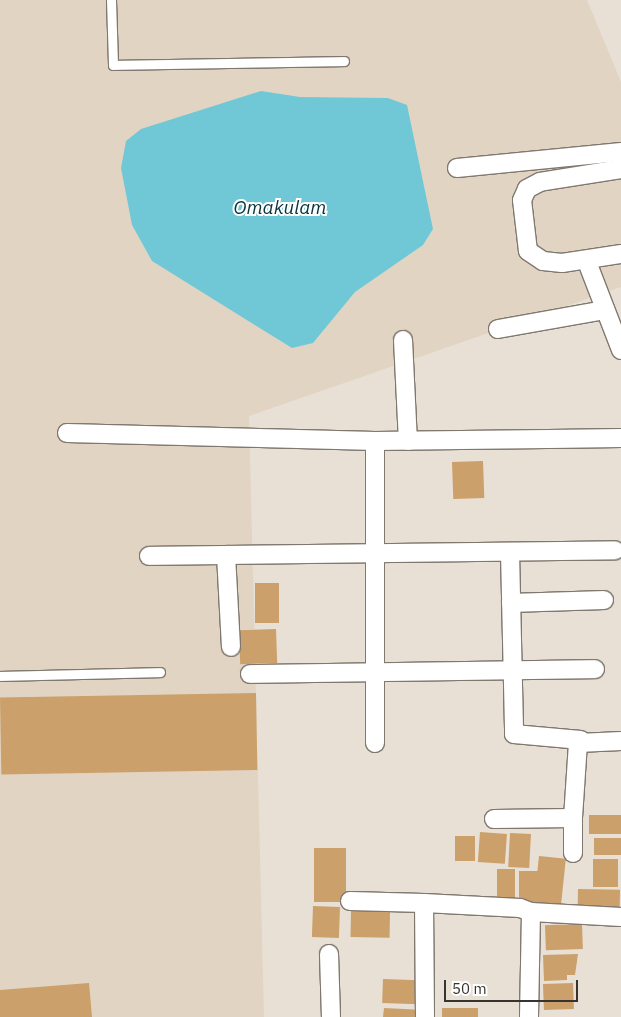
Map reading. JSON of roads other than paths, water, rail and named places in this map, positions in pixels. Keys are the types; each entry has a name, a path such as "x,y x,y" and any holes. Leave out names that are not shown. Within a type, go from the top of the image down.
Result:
{"street":[{"path":"457,168 621,152"},
{"path":"621,169 540,182 527,189 522,200 528,251 543,260 562,263 621,254"},
{"path":"589,267 621,350"},
{"path":"498,329 606,310"},
{"path":"403,340 408,440"},
{"path":"67,433 375,441 621,438"},
{"path":"375,441 377,554 375,743"},
{"path":"148,556 615,550"},
{"path":"510,552 514,734 581,740 621,741"},
{"path":"226,556 231,647"},
{"path":"511,603 604,600"},
{"path":"250,674 595,669"},
{"path":"573,853 573,818 578,743 581,740"},
{"path":"494,819 573,818"},
{"path":"350,901 520,908 531,912 621,917"},
{"path":"424,904 425,1017"},
{"path":"529,1017 531,912"},
{"path":"329,954 331,1017"}],"lane":[{"path":"110,0 113,65 344,61"},
{"path":"0,676 160,672"}],"water":[{"name":"Omakulam","path":"261,91 300,97 388,98 407,105 433,229 423,245 355,292 313,343 292,348 152,261 132,225 121,168 126,141 141,129"}]}
